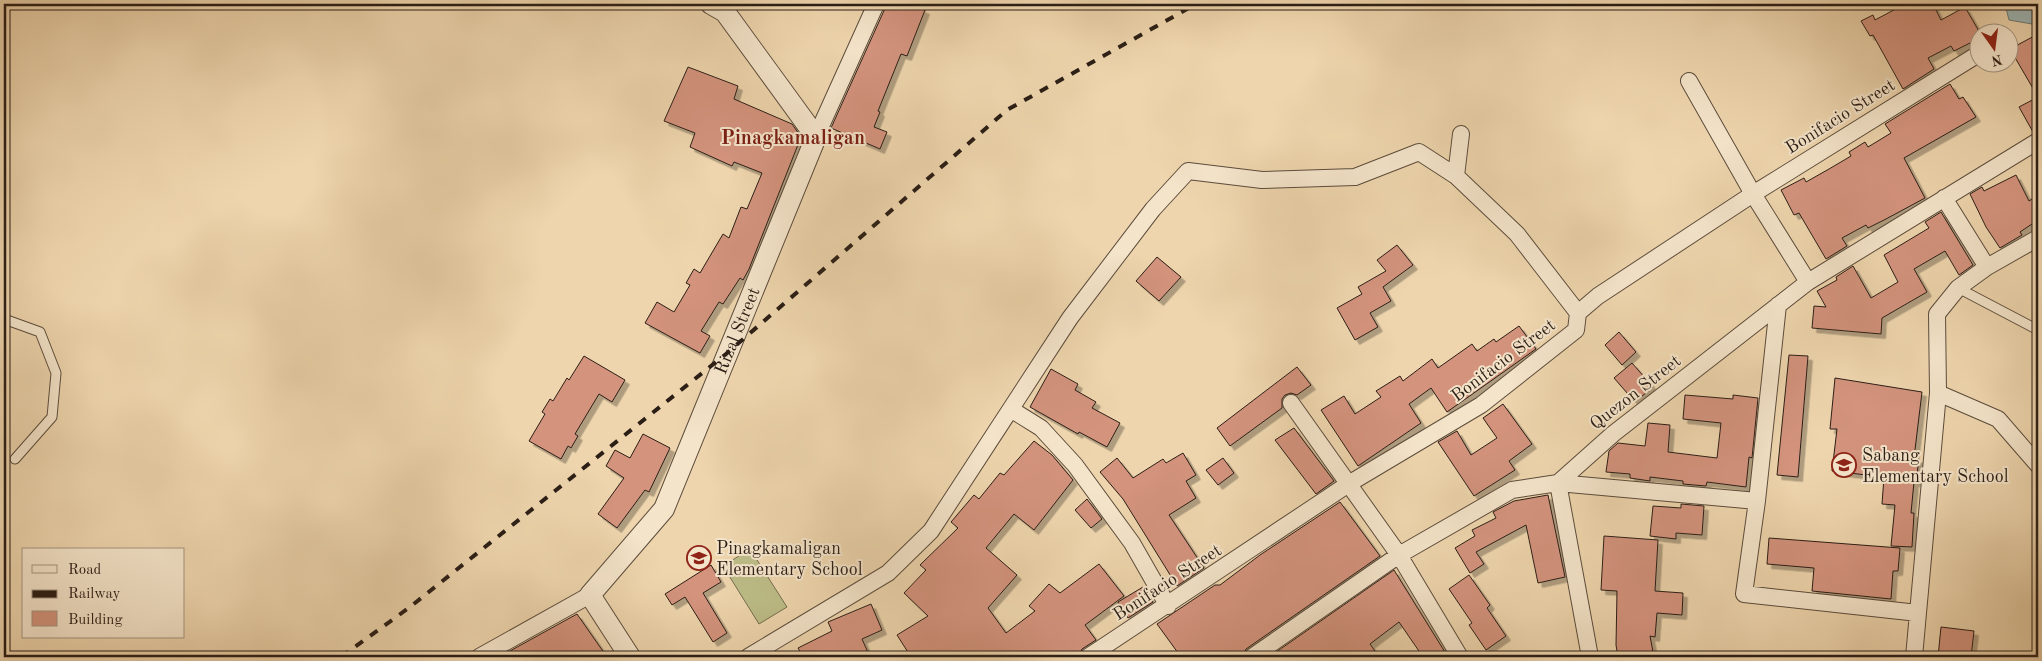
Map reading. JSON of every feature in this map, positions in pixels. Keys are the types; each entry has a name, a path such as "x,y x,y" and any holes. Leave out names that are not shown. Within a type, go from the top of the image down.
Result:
{"street":[{"path":"711,4 725,12 816,137 876,4"},
{"name":"Bonifacio Street","path":"1088,657 1168,606 1350,483 1481,405 1576,330 1578,313 1598,296 1754,194 1970,59"},
{"path":"1690,81 1754,194 1808,282"},
{"path":"1456,176 1461,134"},
{"name":"Rizal Street","path":"590,595 664,509 816,137"},
{"name":"Quezon Street","path":"1558,483 1613,434 1808,282 2038,140"},
{"path":"748,657 888,573 931,531 1012,410 1070,318 1154,209 1188,170 1262,180 1355,177 1419,152 1456,176 1517,234 1578,313"},
{"path":"1944,198 1987,268"},
{"path":"1914,657 1938,392 1937,314 1958,288 1987,268 2038,238"},
{"path":"1778,305 1757,501 1744,594 1918,613"},
{"path":"1938,392 1998,419 2038,465"},
{"path":"1291,403 1350,483 1399,555 1460,657"},
{"path":"1012,410 1042,428 1075,465 1132,543 1168,606"},
{"path":"1252,657 1399,555 1512,490 1558,483 1757,501"},
{"path":"1558,483 1590,657"},
{"path":"487,655 590,595 630,657"}],"lane":[{"path":"1958,288 2038,330"},
{"path":"4,319 40,332 56,373 52,417 15,459"}],"green space":[{"path":"750,549 787,607 759,624 723,566"}],"water":[{"path":"2005,4 2038,4 2038,25 2009,20"}],"building":[{"path":"887,4 922,4 920,8 925,10 907,56 901,54 878,111 880,112 874,127 887,132 880,149 831,128"},
{"path":"1905,4 1933,4 1941,20 1965,7 1974,22 1970,22 1970,43 1954,51 1951,46 1928,58 1934,69 1903,89 1873,35 1870,36 1861,21 1873,15 1875,20"},
{"path":"2038,34 2038,97 2020,66 2020,44"},
{"path":"688,67 738,86 734,99 792,124 801,137 749,269 743,280 740,278 723,304 719,302 701,331 710,336 700,353 645,323 657,302 674,312 690,285 686,283 694,269 700,273 723,234 729,238 741,207 747,209 762,173 734,162 732,166 690,147 695,133 664,121"},
{"path":"1950,84 1959,99 1963,97 1976,117 1904,158 1925,198 1868,228 1866,225 1842,238 1847,246 1826,259 1799,213 1794,215 1781,190 1804,178 1806,182 1851,156 1849,152 1865,142 1868,147 1891,133 1885,124"},
{"path":"2038,97 2038,131 2033,132 2019,107"},
{"path":"2016,175 2029,201 2038,195 2038,220 2020,232 2022,235 2000,248 1986,227 1970,194 1982,187 1984,191"},
{"path":"1941,212 1973,265 1959,275 1945,251 1914,269 1927,292 1882,318 1881,334 1812,328 1814,306 1826,307 1817,291 1837,280 1836,277 1853,266 1871,298 1898,282 1884,255 1929,228 1925,222"},
{"path":"1397,245 1413,265 1383,287 1391,301 1370,313 1378,327 1355,340 1337,308 1362,294 1358,287 1386,271 1377,260"},
{"path":"1157,257 1181,277 1159,301 1136,281"},
{"path":"1519,326 1536,349 1447,412 1431,388 1409,404 1421,423 1358,466 1321,410 1344,396 1355,414 1381,397 1376,391 1400,376 1403,381 1432,359 1438,368 1472,344 1477,351 1494,339 1496,342"},
{"path":"1619,332 1636,352 1622,365 1605,345"},
{"path":"1789,355 1808,356 1798,477 1777,475"},
{"path":"584,356 625,380 612,402 599,394 575,434 578,436 571,448 568,446 561,459 529,441 545,414 542,412 550,399 553,401 567,378 569,380"},
{"path":"1632,363 1653,387 1635,402 1614,378"},
{"path":"1297,367 1311,385 1297,395 1291,393 1285,395 1282,399 1282,408 1230,446 1217,428"},
{"path":"1051,369 1078,384 1075,390 1096,402 1092,408 1120,423 1107,447 1079,432 1078,434 1030,407"},
{"path":"1835,378 1922,392 1914,458 1919,459 1916,482 1914,482 1911,513 1914,513 1912,547 1891,546 1895,505 1882,504 1884,477 1832,471 1837,429 1830,429"},
{"path":"1685,395 1733,399 1733,395 1758,398 1752,458 1749,457 1746,487 1707,482 1706,486 1683,484 1683,481 1650,477 1650,481 1630,478 1630,474 1606,472 1609,451 1618,443 1645,446 1648,423 1670,425 1668,452 1717,458 1721,423 1683,419"},
{"path":"1503,404 1532,444 1509,461 1515,470 1474,496 1438,442 1457,431 1471,455 1497,438 1483,418"},
{"path":"1294,428 1334,481 1316,494 1275,440"},
{"path":"643,434 670,448 649,492 645,490 617,528 598,514 624,478 606,466 615,450 630,458"},
{"path":"1034,441 1052,455 1073,480 1034,530 1014,514 986,548 1017,575 988,608 1006,633 1035,611 1029,606 1049,584 1060,593 1099,564 1124,596 1085,625 1096,640 1082,649 1078,657 911,657 897,635 928,616 904,593 926,570 920,565 958,528 951,522 974,495 979,499 1000,473 1004,475"},
{"path":"1183,453 1196,475 1186,481 1196,498 1169,515 1204,568 1177,586 1123,499 1100,472 1117,458 1133,478 1163,459 1166,463"},
{"path":"1223,458 1234,473 1218,485 1206,470"},
{"path":"1548,495 1565,577 1538,583 1526,525 1476,552 1484,564 1470,573 1455,548 1475,536 1472,530 1496,518 1493,512 1514,501"},
{"path":"1087,499 1102,519 1091,528 1075,510"},
{"path":"1340,502 1380,556 1246,649 1242,657 1181,657 1157,624 1215,585 1220,585 1260,555"},
{"path":"1681,504 1704,506 1702,535 1676,533 1676,539 1650,536 1653,506 1681,508"},
{"path":"1604,536 1658,540 1655,591 1683,593 1682,615 1657,613 1655,637 1650,636 1654,657 1618,657 1616,645 1617,591 1601,590"},
{"path":"1769,538 1900,548 1898,571 1893,571 1891,599 1812,591 1814,568 1767,564"},
{"path":"711,565 721,582 703,593 727,633 713,642 685,597 672,605 665,594"},
{"path":"1394,570 1448,657 1423,657 1399,622 1370,644 1379,657 1269,657"},
{"path":"1469,575 1490,605 1487,608 1506,636 1486,650 1469,625 1472,623 1449,589"},
{"path":"1143,587 1153,602 1128,618 1118,602"},
{"path":"871,604 882,630 862,639 870,657 803,657 798,648 832,631 828,622"},
{"path":"577,614 607,657 515,657 510,651"},
{"path":"1941,627 1974,631 1971,657 1938,657"}],"railway":[{"path":"341,657 410,607 726,354 1007,110 1196,4"}],"place":[{"name":"Sabang Elementary School","path":"1844,465"},
{"name":"Pinagkamaligan Elementary School","path":"699,558"}],"district":[{"name":"Pinagkamaligan","path":"793,137"}]}
